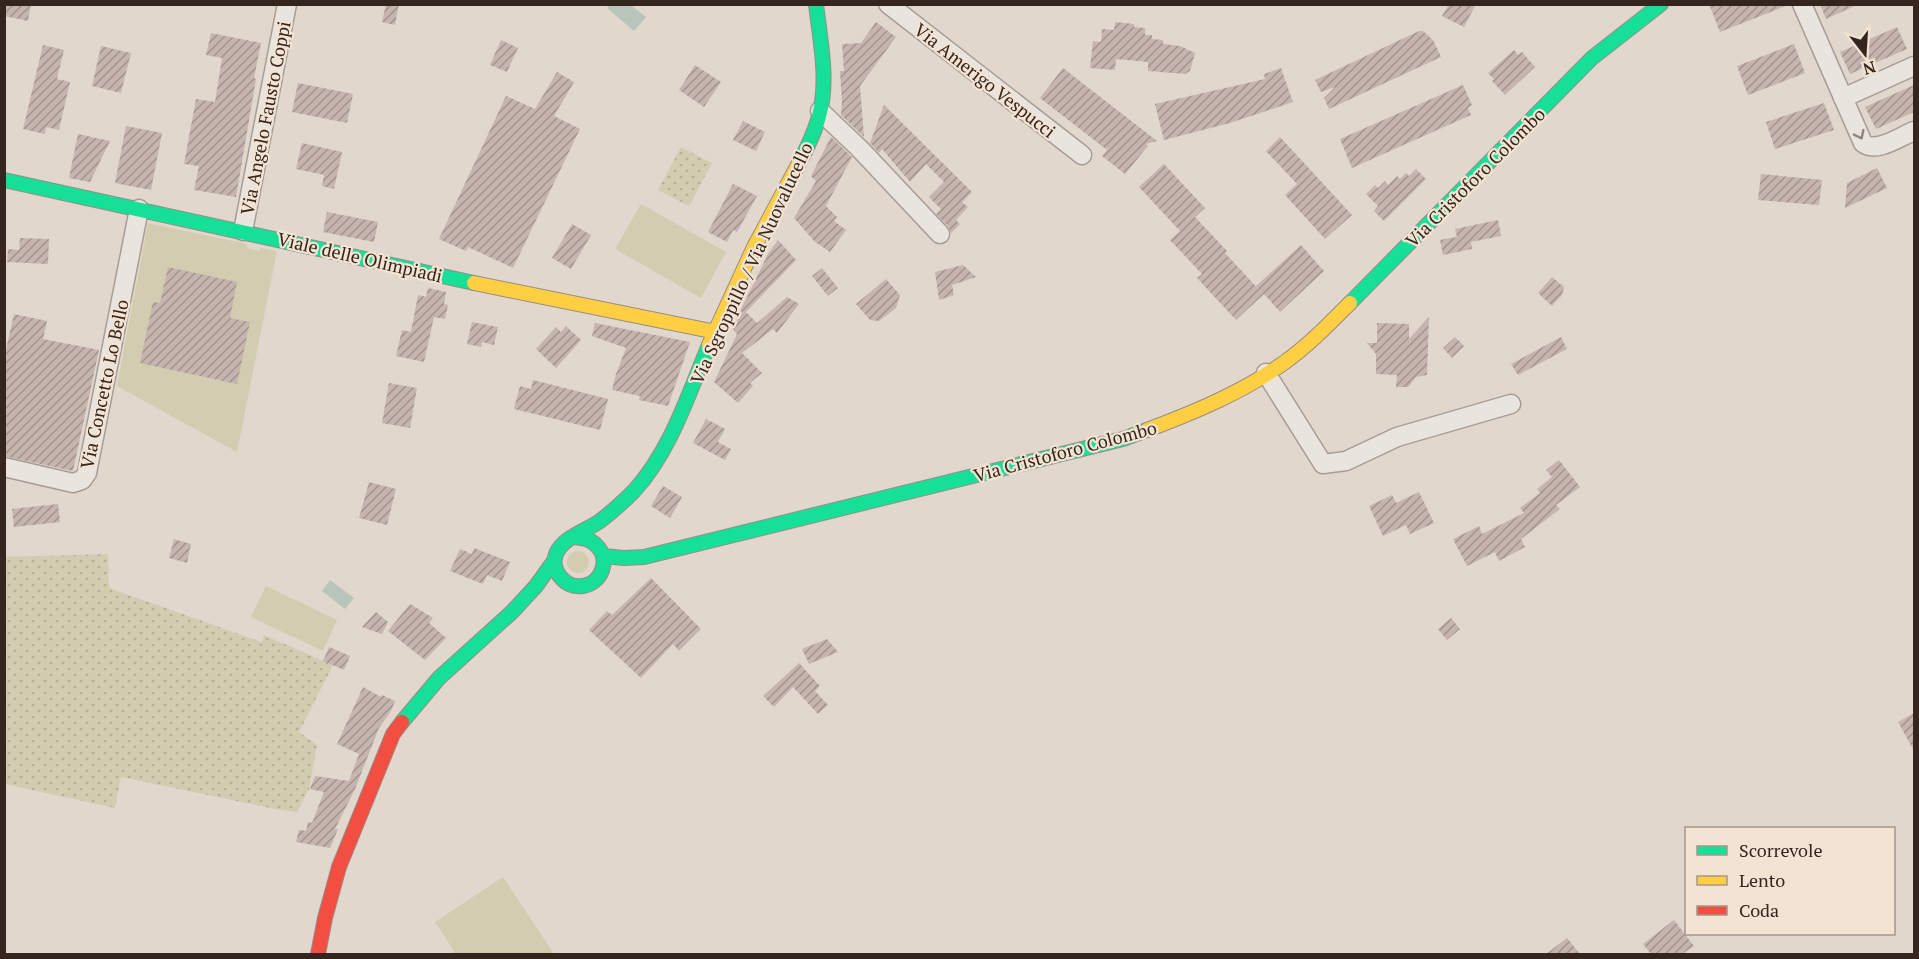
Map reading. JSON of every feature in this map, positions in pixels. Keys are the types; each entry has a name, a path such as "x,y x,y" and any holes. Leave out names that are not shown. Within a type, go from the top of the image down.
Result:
{"street":[{"name":"Via Angelo Fausto Coppi","path":"243,231 287,4"},
{"name":"Via Sgroppillo / Via Nuovalucello","path":"623,503 662,453 685,407 737,284 813,133 820,111 823,75 816,4"},
{"name":"Via Amerigo Vespucci","path":"888,4 1082,155"},
{"name":"Via Cristoforo Colombo","path":"644,557 1123,439 1209,406 1266,373 1303,348 1592,58 1661,4"},
{"path":"1802,4 1863,143 1868,147 1876,147 1914,130"},
{"path":"1843,98 1914,66"},
{"path":"820,111 940,234"},
{"name":"Viale delle Olimpiadi","path":"4,180 519,293 716,332"},
{"name":"Via Concetto Lo Bello","path":"4,466 72,483 82,480 87,473 139,209"},
{"path":"1266,373 1323,464 1346,460 1397,437 1510,404"},
{"path":"318,954 339,867 393,734 439,678 512,612 536,586 554,561 558,548 598,523 623,503"},
{"path":"554,561 555,569 560,577 566,583 574,586 587,585 600,575 604,562 604,544 623,503"},
{"path":"575,537 583,537 604,544 624,558 644,557"},
{"path":"560,591 587,585 644,557"},
{"path":"512,612 544,596"}],"shaded area":[{"path":"609,5 631,5 646,17 634,31 607,8"},
{"path":"681,147 712,163 689,206 658,190"},
{"path":"641,204 726,252 701,298 615,249"},
{"path":"148,223 247,244 247,248 259,251 261,248 277,251 237,452 117,386"},
{"path":"578,551 586,554 589,562 586,570 578,573 570,570 567,562 570,554"},
{"path":"108,554 109,588 262,642 264,635 333,665 299,732 317,745 309,789 297,812 121,777 115,808 5,784 4,557"},
{"path":"330,580 354,598 345,609 322,591"},
{"path":"266,586 337,620 323,651 251,617"},
{"path":"503,877 554,954 449,954 454,951 435,922"}],"building":[{"path":"4,4 31,4 28,21 4,16"},
{"path":"386,4 399,4 395,25 382,22"},
{"path":"1449,4 1476,4 1464,27 1442,16"},
{"path":"1709,4 1788,4 1788,5 1720,32"},
{"path":"1820,4 1859,4 1826,19"},
{"path":"876,22 896,37 860,86 864,137 841,115 840,71 844,71 842,44 861,43"},
{"path":"1115,22 1145,28 1145,35 1152,35 1152,39 1163,40 1163,44 1180,46 1195,53 1190,71 1185,74 1148,71 1148,62 1116,59 1115,70 1090,68 1093,41 1101,42 1102,29 1114,30"},
{"path":"1897,27 1907,49 1850,74 1840,52"},
{"path":"1423,31 1433,40 1441,57 1329,109 1324,98 1335,87 1321,92 1315,80"},
{"path":"211,33 261,43 236,197 194,190 199,166 184,164 196,99 215,102 222,58 206,55"},
{"path":"501,40 518,48 507,72 490,65"},
{"path":"1794,44 1805,73 1748,95 1737,66"},
{"path":"43,45 64,50 57,79 70,82 59,130 46,127 45,134 23,129"},
{"path":"101,46 131,53 121,93 92,86"},
{"path":"1514,50 1518,55 1522,52 1535,67 1505,95 1488,73"},
{"path":"695,65 721,82 704,107 679,90"},
{"path":"1063,68 1157,141 1146,144 1148,146 1125,174 1102,156 1107,150 1040,98"},
{"path":"1281,68 1293,102 1230,123 1164,140 1155,104 1265,79 1264,74"},
{"path":"557,72 574,82 554,116 580,129 513,268 468,247 466,251 439,239 506,96 535,109"},
{"path":"298,83 353,94 347,123 292,112"},
{"path":"1463,85 1472,105 1468,108 1471,115 1352,168 1340,139"},
{"path":"1914,85 1914,112 1876,129 1865,107"},
{"path":"1824,103 1834,130 1775,149 1766,122"},
{"path":"884,105 972,192 962,202 968,207 956,220 960,224 951,233 948,226 936,214 941,209 929,197 944,182 926,164 910,182 882,149 879,153 870,143"},
{"path":"743,121 765,132 756,151 733,140"},
{"path":"126,126 162,133 151,190 115,183"},
{"path":"78,134 110,141 90,182 69,178"},
{"path":"831,137 852,157 826,206 837,217 834,221 846,230 830,252 814,241 794,218 816,181 811,176"},
{"path":"1280,137 1352,215 1325,239 1285,195 1297,184 1266,151"},
{"path":"302,143 342,152 334,189 322,186 324,175 296,169"},
{"path":"1164,164 1205,208 1195,217 1263,294 1256,286 1301,245 1324,271 1280,312 1264,294 1236,320 1197,278 1202,274 1170,240 1180,231 1139,187"},
{"path":"1877,168 1887,188 1845,208 1847,183"},
{"path":"1416,169 1426,179 1384,221 1374,211 1378,206 1366,194 1375,185 1378,188 1385,181 1388,185 1397,176 1400,179 1406,173 1409,176"},
{"path":"1761,174 1822,180 1819,205 1758,200"},
{"path":"733,184 757,196 737,232 733,230 727,242 708,232"},
{"path":"327,212 378,222 374,242 323,232"},
{"path":"1498,220 1501,236 1471,242 1472,249 1443,255 1440,240 1457,237 1455,229"},
{"path":"572,224 591,235 571,269 552,258"},
{"path":"20,238 49,239 48,264 7,262 8,249 19,250"},
{"path":"778,240 796,260 746,312 757,323 787,297 799,304 777,333 773,329 742,353 762,373 750,383 753,386 738,403 714,382 737,334 733,330 742,307 768,254"},
{"path":"963,265 976,277 952,285 954,295 939,300 935,272"},
{"path":"168,267 237,282 230,318 250,322 237,384 140,363 153,302 160,303"},
{"path":"822,268 838,288 828,296 812,276"},
{"path":"1552,277 1564,287 1562,295 1552,306 1538,293"},
{"path":"886,279 900,295 896,308 879,321 870,320 856,304"},
{"path":"428,288 446,292 444,304 448,305 445,319 434,317 424,362 396,356 402,330 411,332 418,295 426,297"},
{"path":"14,314 47,321 43,339 99,350 73,471 4,456 4,358"},
{"path":"1429,317 1427,375 1416,377 1408,387 1396,387 1397,375 1376,374 1376,354 1367,343 1377,343 1377,323 1409,324 1409,339"},
{"path":"472,322 498,327 494,345 482,342 481,347 467,344"},
{"path":"595,323 690,342 668,406 639,400 640,396 612,390 626,348 592,336"},
{"path":"566,326 581,340 556,368 536,349 556,327 561,332"},
{"path":"1455,337 1464,346 1452,358 1443,348"},
{"path":"1561,337 1567,349 1518,375 1511,364"},
{"path":"533,380 608,399 600,430 514,409 520,386 531,389"},
{"path":"389,383 417,388 410,428 382,423"},
{"path":"706,419 725,429 718,442 731,449 725,460 693,443"},
{"path":"1559,460 1580,487 1556,505 1560,509 1521,539 1525,547 1499,561 1495,552 1467,566 1453,539 1479,526 1482,534 1524,513 1520,508 1540,493 1537,489 1552,477 1546,470"},
{"path":"369,482 396,489 387,525 359,518"},
{"path":"663,486 682,497 670,518 651,506"},
{"path":"1419,492 1434,523 1410,534 1406,525 1383,536 1369,506 1392,495 1396,503"},
{"path":"58,504 60,522 14,527 12,509"},
{"path":"174,539 191,544 187,563 169,558"},
{"path":"474,548 510,562 502,581 487,575 483,584 450,571 460,549 472,554"},
{"path":"651,578 701,629 679,651 673,644 641,678 589,630 607,611 612,615"},
{"path":"410,604 433,618 429,623 446,638 425,660 388,631"},
{"path":"376,612 388,622 382,634 362,627"},
{"path":"1451,618 1460,629 1447,640 1438,629"},
{"path":"827,639 838,652 809,664 802,649"},
{"path":"329,647 350,656 344,670 323,661"},
{"path":"799,663 820,686 815,691 828,705 818,714 793,687 774,707 763,696"},
{"path":"363,687 381,697 382,695 395,701 391,711 379,728 355,789 335,829 338,829 330,848 296,842 299,830 306,831 308,822 312,823 324,792 310,789 315,776 349,781 359,754 337,744"},
{"path":"1914,713 1914,751 1898,722"},
{"path":"1674,920 1694,946 1682,954 1651,954 1643,944"},
{"path":"1567,938 1580,954 1546,954"}],"traffic: fast":[{"path":"799,163 815,128 822,102 824,74 816,4"},
{"path":"1350,303 1592,58 1661,4"},
{"path":"4,180 474,283"},
{"path":"575,537 594,543 603,557 602,570 599,575 590,584 583,586 570,585 560,577 555,566 559,548 569,539 600,521 634,491 647,475 678,421 709,345"},
{"path":"603,556 644,557 1123,439 1147,430"},
{"path":"402,722 439,678 512,612 536,586 554,561"}],"traffic: slow":[{"path":"709,345 754,247 799,163"},
{"path":"474,283 716,332"},
{"path":"1147,430 1218,400 1269,373 1319,334 1350,303"}],"traffic: jam":[{"path":"318,954 339,867 393,734 402,722"}]}
